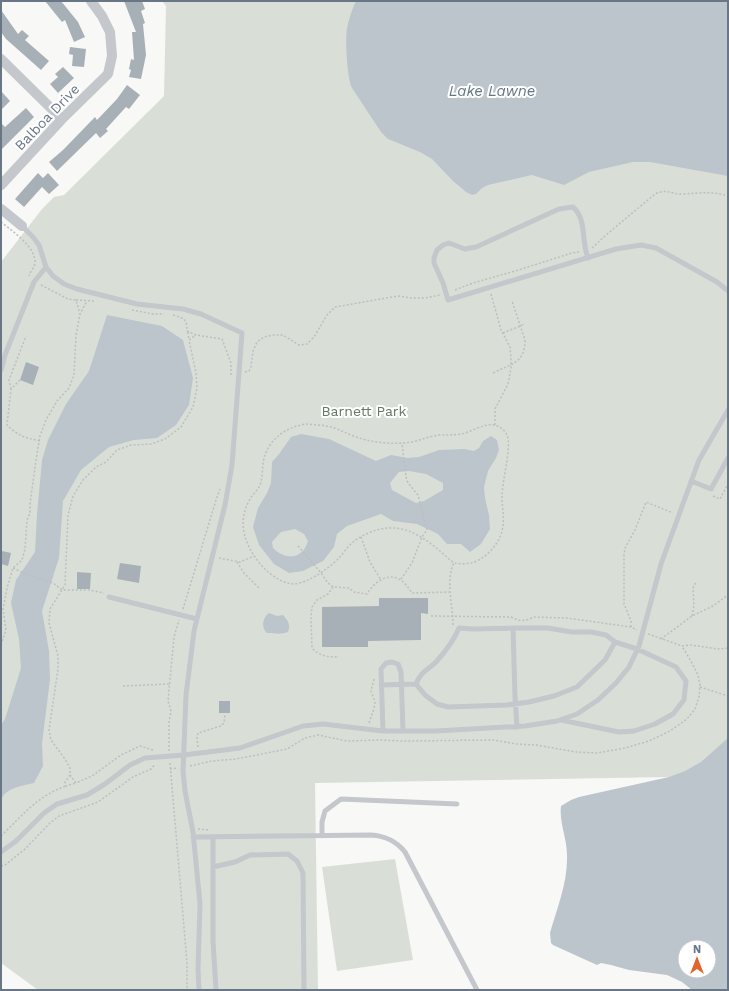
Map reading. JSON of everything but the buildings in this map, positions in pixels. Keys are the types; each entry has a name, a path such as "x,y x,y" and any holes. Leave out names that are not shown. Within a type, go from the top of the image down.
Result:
{"street":[{"name":"Balboa Drive","path":"1,184 62,119 108,74 112,56 110,32 102,16 91,1"},
{"path":"1,59 62,119"},
{"path":"1,209 22,226"}],"lane":[{"path":"588,258 585,251 582,220 578,211 574,207 558,209 476,247 465,249 449,243 443,245 437,250 434,263 448,300 588,258 616,249 641,246 656,248 717,282 728,290"},
{"path":"22,226 33,237 38,245 46,267 53,276 64,284 77,289 137,304 201,314 242,333 232,465 225,506 197,619 188,672 184,767 200,904 199,990"},
{"path":"1,370 5,355 34,282 46,267"},
{"path":"1,852 16,841 44,813 57,804 87,795 105,784 130,765 145,758 240,748 302,726 323,724 383,731 436,731 517,727 560,720 577,714 598,700 630,667 637,649 661,564 699,460 728,410"},
{"path":"691,481 711,489 728,458"},
{"path":"109,595 197,619"},
{"path":"416,684 420,675 436,662 451,644 459,628 547,628 572,632 591,632 606,635 614,642 637,649 676,667 686,681 684,700 674,714 655,724 634,731 619,732 560,720"},
{"path":"513,628 517,727"},
{"path":"416,684 425,695 437,704 448,706 515,704 529,702 554,696 577,687 605,660 614,642"},
{"path":"383,731 381,669 386,663 392,662 398,664 401,672 402,731"},
{"path":"382,685 416,684"},
{"path":"322,836 324,811 341,799 457,804"},
{"path":"193,837 380,836 390,839 399,845 405,852 477,990"},
{"path":"213,837 213,940 216,990"},
{"path":"213,867 235,862 250,855 288,854 297,860 303,872 304,990"}],"path":[{"path":"231,372 249,371 253,351 257,342 264,337 283,335 299,345 307,344 314,337 327,315 335,307 398,296 425,298 446,293 473,283 572,253 591,249 655,194 662,191 683,194 715,192 728,196"},
{"path":"486,279 503,333 510,347 511,366 508,384 495,409 495,425"},
{"path":"76,300 98,300"},
{"path":"493,373 516,363 520,358 525,345 521,326 512,301"},
{"path":"76,784 70,775 70,768 65,759 51,740 49,730 58,669 58,656 49,623 50,609 65,585 68,515 73,496 83,480 96,467 106,462 117,450 131,445 151,444 165,439 181,427 193,407 197,388 196,373 187,331 187,324 183,318 170,314 134,312 128,308"},
{"path":"1,645 6,630 3,609 4,601 14,568 22,560 25,549 27,520 30,513 40,436 46,420 68,388 74,375 76,335 80,314"},
{"path":"503,333 525,324"},
{"path":"187,331 196,336 222,339 231,363 231,379"},
{"path":"26,336 9,380 11,389 7,425 14,432 24,437 40,440"},
{"path":"189,340 196,336"},
{"path":"11,389 20,380"},
{"path":"306,424 336,428 349,435 365,440 390,444 402,443 437,435 459,434 470,432 487,425 495,425 500,427 505,432 508,438 502,495 502,531 493,548 480,560 462,564 454,562 415,533 405,529 381,529 367,533 353,542 338,559 321,573 294,584 283,582 272,575 254,556 243,534 245,512 249,501 260,486 265,455 272,443 282,432 293,426 306,424"},
{"path":"400,580 412,563 422,537 427,530 418,495 408,483 406,477 402,443"},
{"path":"187,990 187,963 169,756 169,722 171,711 168,701 169,684 174,637 222,484"},
{"path":"631,627 631,621 624,604 625,548 635,530 646,502 679,515"},
{"path":"361,537 370,562 381,580"},
{"path":"298,546 328,583 333,587 349,588 354,592 367,594 375,584 381,580 388,577 395,577 400,580 412,593 449,592"},
{"path":"213,556 237,562 254,556"},
{"path":"237,562 244,573 260,589"},
{"path":"452,630 453,616 449,592 450,571 454,562"},
{"path":"14,568 25,574 53,583 62,590 89,590 109,595"},
{"path":"692,616 694,605 693,588 696,582"},
{"path":"333,587 328,594 316,600 312,607 312,648 316,653 325,656 338,657"},
{"path":"661,639 692,616 713,606 728,595"},
{"path":"170,769 201,765 287,749 306,738 318,735 347,741 494,740 576,752 597,753 625,748 649,741 670,731 688,719 695,709 700,688 698,675 682,646"},
{"path":"368,729 375,702 371,691 375,676"},
{"path":"123,686 169,684"},
{"path":"700,688 728,696"},
{"path":"201,765 197,738 198,733 221,726 224,723 225,715"},
{"path":"1,836 43,796 66,786 76,784 92,776 121,754 140,746 154,750"},
{"path":"1,866 24,850 50,823 59,816 98,802 133,777 151,769 158,762"},
{"path":"66,786 65,782 70,775"},
{"path":"192,829 214,830"}],"green space":[{"name":"Barnett Park","path":"162,1 728,1 728,776 315,783 318,990 38,990 1,963 1,262 42,209 54,197 64,195 164,96 166,6"},
{"path":"395,859 413,960 337,971 322,867"}],"water":[{"name":"Lake Lawne","path":"356,1 728,1 728,176 650,162 633,162 589,172 564,185 532,175 488,185 476,194 472,195 453,181 432,159 420,152 388,139 381,132 352,88 346,50 346,34"},
{"path":"107,315 162,326 183,340 193,378 189,405 176,425 157,438 134,440 109,447 81,470 63,501 59,558 42,611 49,651 50,679 42,744 43,766 34,783 20,786 7,792 1,800 1,725 5,719 21,668 19,639 11,603 16,580 35,552 42,460 48,440 66,404 89,371"},
{"path":"301,434 329,439 376,461 391,455 408,458 419,457 439,450 464,449 474,451 479,448 483,441 491,436 497,440 499,450 488,471 484,487 490,529 481,544 470,552 461,544 447,544 438,534 417,524 393,521 381,514 347,526 337,534 334,547 323,561 303,571 289,573 274,564 259,545 253,527 258,508 271,483 272,462 291,437","holes":["409,471 426,474 443,483 443,490 424,501 416,503 392,490 390,483 399,472","295,529 304,534 308,541 302,552 298,555 288,556 283,555 273,548 272,542 281,532"]},
{"path":"269,613 277,616 283,615 288,623 288,632 280,634 267,633 265,631 263,623"},
{"path":"728,738 728,990 692,990 682,982 667,975 629,970 601,963 597,965 551,943 550,933 562,895 567,865 567,849 561,818 561,806 579,797 669,777 685,771 701,762"}]}
